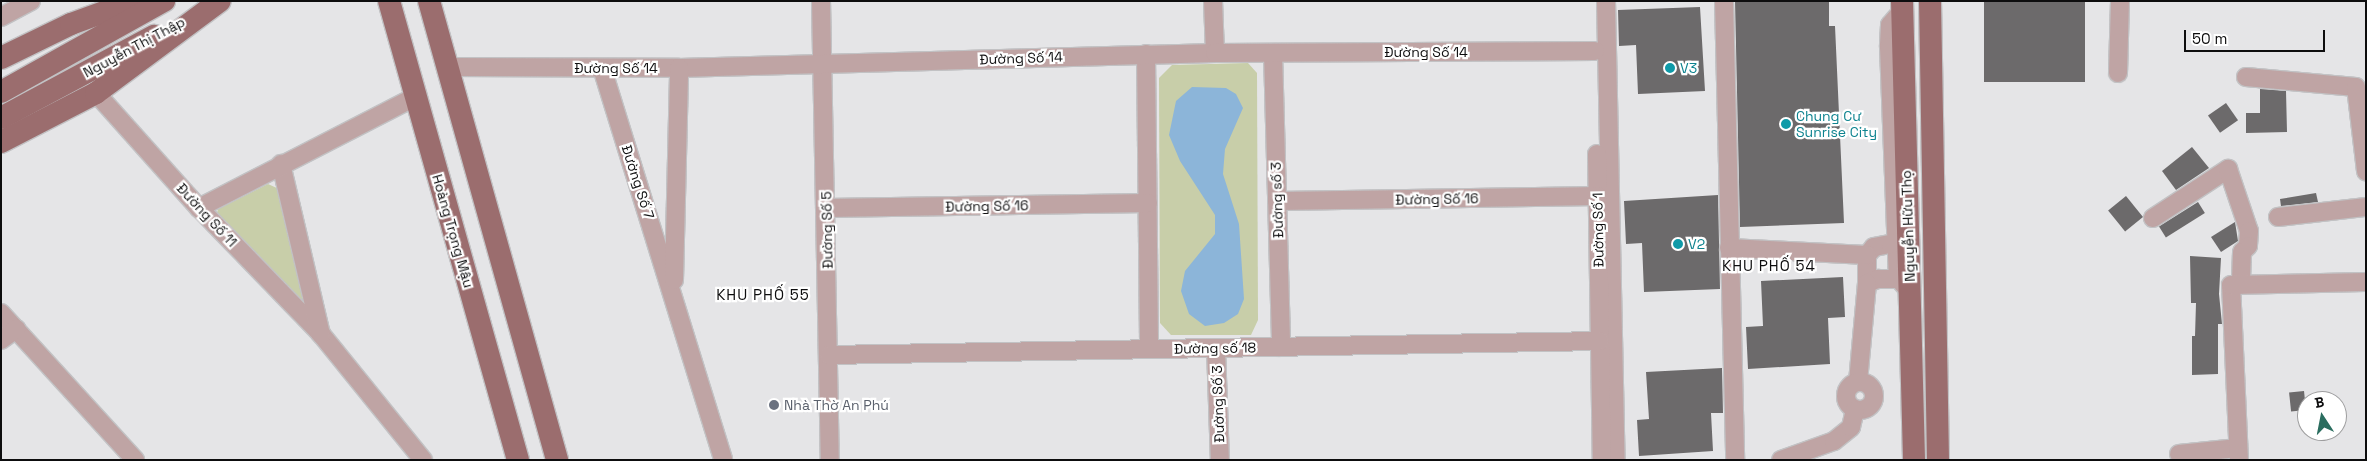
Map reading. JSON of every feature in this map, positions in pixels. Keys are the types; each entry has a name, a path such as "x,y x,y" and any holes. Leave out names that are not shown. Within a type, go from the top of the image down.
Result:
{"main road":[{"path":"1,58 71,24 134,1"},
{"name":"Nguyễn Thị Thập","path":"1,92 62,60 164,1"},
{"path":"1,142 96,93 220,1"},
{"name":"Nguyễn Thị Thập","path":"1,118 220,1"},
{"name":"Hoàng Trọng Mậu","path":"389,1 518,460"},
{"path":"430,1 497,249 557,460"},
{"name":"Nguyễn Hữu Thọ","path":"1930,1 1938,455"},
{"name":"Nguyễn Hữu Thọ","path":"1902,6 1900,174 1914,455"},
{"path":"460,255 497,249"}],"street":[{"path":"1,17 31,1"},
{"name":"Đường Số 5","path":"821,1 830,460"},
{"path":"1213,1 1215,53"},
{"name":"Đường Số 1","path":"1594,1 1602,460"},
{"path":"1606,1 1616,460"},
{"path":"1724,1 1734,460"},
{"path":"2118,73 2120,1"},
{"name":"Đường Số 14","path":"447,67 679,68 1146,54 1595,51"},
{"name":"Đường số 3","path":"1273,53 1281,347"},
{"path":"1146,54 1149,348"},
{"name":"Đường Số 7","path":"602,68 674,296 723,460"},
{"name":"Đường Số 7","path":"674,296 679,68"},
{"path":"2246,77 2356,87 2366,171"},
{"name":"Đường Số 11","path":"96,93 199,208 321,334 423,460"},
{"path":"199,208 281,164 415,97"},
{"name":"Đường Số 11","path":"281,164 321,334"},
{"path":"2153,218 2228,169 2249,231 2248,246 2242,252 2236,285 2239,454 2179,454"},
{"name":"Đường Số 16","path":"1277,201 1598,196"},
{"name":"Đường Số 16","path":"826,208 1148,203"},
{"path":"2278,217 2366,208"},
{"path":"1781,460 1834,441 1851,427 1855,410 1868,407 1874,395 1868,385 1858,382 1867,283 1867,255 1874,247 1902,242"},
{"path":"1729,248 1867,255"},
{"path":"1867,283 1878,279 1906,283"},
{"path":"2236,285 2366,282"},
{"path":"1,313 134,460"},
{"path":"1,340 16,329"},
{"name":"Đường số 18","path":"829,355 1149,348 1600,342"},
{"name":"Đường Số 3","path":"1216,348 1220,460"}],"green space":[{"path":"1248,63 1257,73 1258,320 1251,335 1171,335 1160,323 1159,78 1172,65"},
{"path":"268,184 279,189 305,301 301,303 216,217 218,209"}],"water":[{"path":"1192,87 1226,88 1236,94 1243,108 1225,149 1223,174 1239,224 1244,299 1238,314 1224,323 1205,326 1189,314 1181,291 1185,271 1215,234 1215,215 1180,161 1169,135 1176,101"}],"building":[{"name":"Chung Cư Sunrise City","path":"1735,1 1829,1 1829,26 1835,26 1844,223 1740,227"},
{"path":"1984,1 2085,1 2085,82 1984,82"},
{"name":"V3","path":"1700,7 1705,91 1638,94 1636,45 1619,46 1618,10"},
{"path":"2260,89 2286,91 2287,132 2246,133 2246,113 2260,113"},
{"path":"2226,103 2238,120 2220,133 2208,116"},
{"path":"2192,147 2209,168 2176,190 2162,171"},
{"path":"2316,193 2318,202 2281,206 2280,199"},
{"name":"V2","path":"1718,195 1720,289 1644,292 1642,243 1626,244 1624,201"},
{"path":"2126,196 2143,217 2125,231 2108,210"},
{"path":"2198,202 2205,213 2166,237 2159,226"},
{"path":"2235,222 2238,241 2221,252 2211,237"},
{"path":"2190,256 2221,258 2219,294 2222,324 2218,324 2218,374 2192,375 2192,336 2195,336 2196,303 2191,303"},
{"path":"1843,277 1845,317 1828,318 1830,364 1748,369 1746,327 1763,326 1761,281"},
{"path":"1722,368 1723,413 1711,413 1713,451 1639,456 1637,420 1649,419 1646,372"},
{"path":"2297,392 2297,411 2291,411 2289,393"}],"place":[{"name":"V3","path":"1670,68"},
{"name":"Chung Cư Sunrise City","path":"1786,124"},
{"name":"V2","path":"1678,244"},
{"name":"Nhà Thờ An Phú","path":"774,405"}],"district":[{"name":"KHU PHỐ 54","path":"1769,266"},
{"name":"KHU PHỐ 55","path":"763,295"}]}
